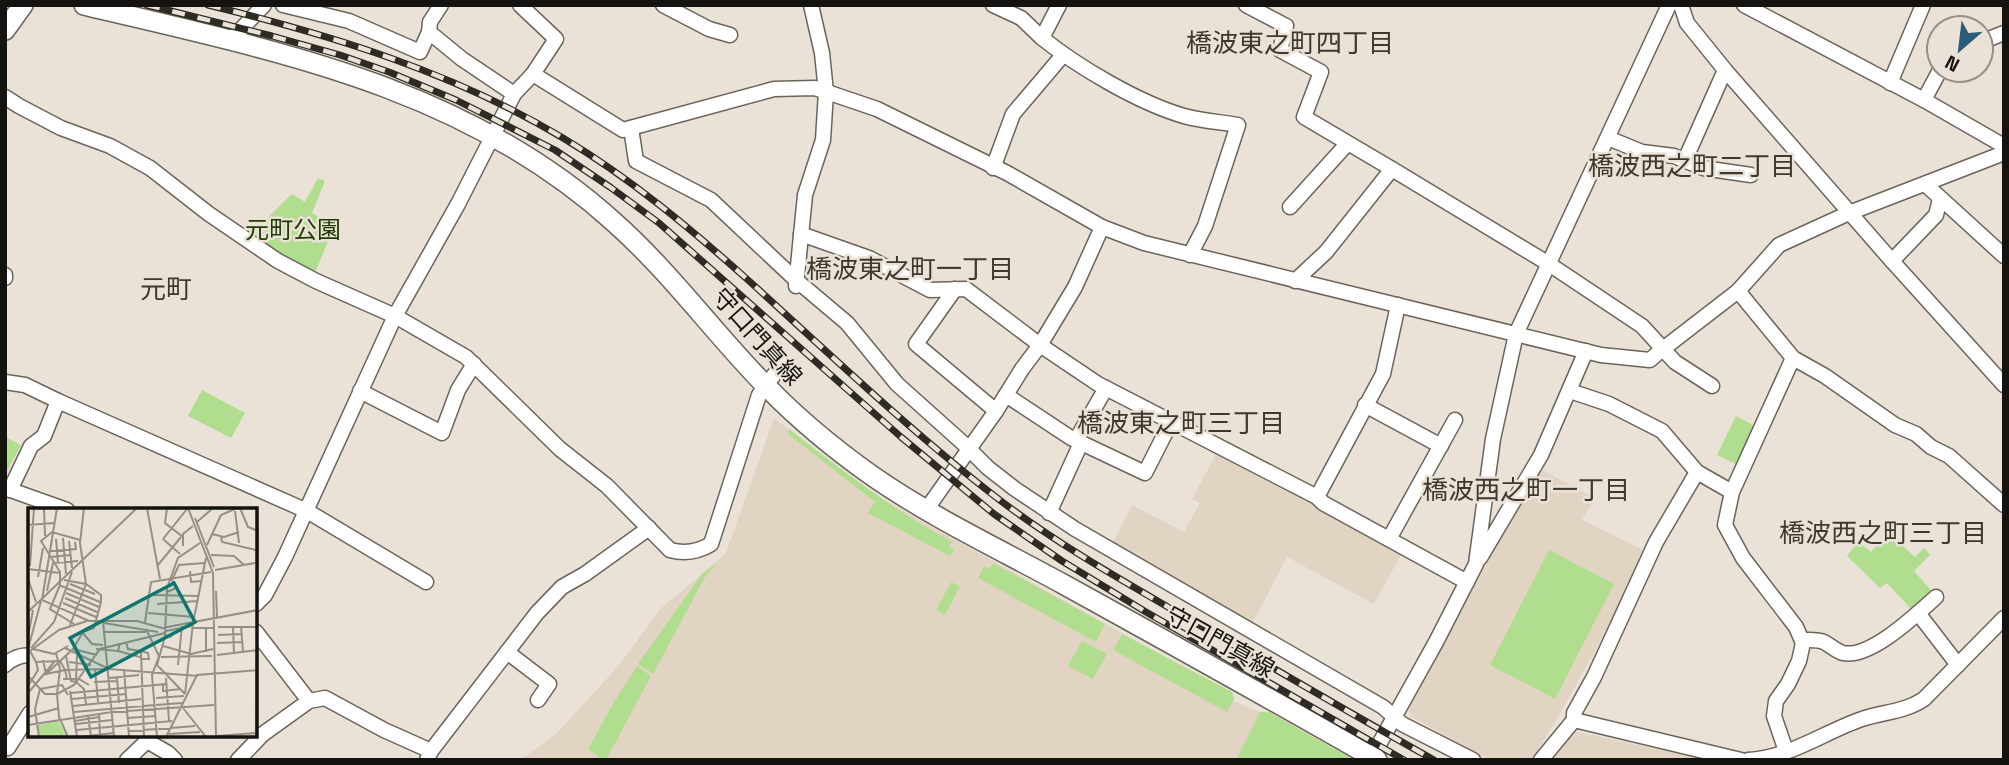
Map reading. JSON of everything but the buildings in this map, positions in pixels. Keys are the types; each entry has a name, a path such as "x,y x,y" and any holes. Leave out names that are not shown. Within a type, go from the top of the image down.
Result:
{"main road":[{"path":"5,30 23,5"},
{"name":"守口門真線","path":"84,5 287,54 371,80 450,113 494,136 579,190 617,224 652,257 765,385 815,433 871,475 926,510 1245,683 1375,758"}],"street":[{"path":"230,41 264,5"},
{"path":"283,5 349,21 420,52 429,32 430,22 441,5"},
{"path":"663,5 709,29 730,34"},
{"path":"796,285 806,195 823,140 826,92 822,53 811,5"},
{"path":"993,5 1021,18 1063,55 1139,99 1185,117 1238,125 1205,226 1190,255"},
{"path":"1042,37 1059,5"},
{"path":"1246,5 1286,26 1280,50 1321,72 1304,117 1549,264 1642,326 1675,362 1712,386"},
{"path":"1476,564 1493,439 1516,334 1670,5"},
{"path":"1681,5 1687,23 1725,70 2004,385"},
{"path":"1744,5 1924,100 2004,146"},
{"path":"1890,83 1923,5"},
{"path":"257,603 265,596 307,512 395,316 494,136 514,94 533,74 556,39 522,6"},
{"path":"429,32 462,59 514,94"},
{"path":"993,168 1013,114 1063,55"},
{"path":"1685,160 1725,70"},
{"path":"533,74 623,130 774,89 815,88 877,109 1007,173 1101,227 1144,243 1601,355 1650,360 1738,290 1779,245 1849,213 2004,153"},
{"path":"1924,100 1933,84"},
{"path":"5,97 61,128 110,146 150,168 215,218 278,261 395,316 466,357 560,449 607,486 670,550 682,554 704,549 711,544 759,395 782,363"},
{"path":"631,128 636,161 711,200 796,285 857,334 897,384 988,468 1049,513 1383,707 1402,724 1473,760"},
{"path":"1608,138 1642,152 1685,160 1703,168 1751,175"},
{"path":"1290,207 1347,144"},
{"path":"1296,281 1326,252 1392,169"},
{"path":"1925,184 2004,256"},
{"path":"1892,261 1936,215 1940,199"},
{"path":"926,510 1040,345 1075,287 1101,227"},
{"path":"801,233 869,258 930,290 967,289 1040,345 1106,388 1317,497 1323,503 1467,582"},
{"path":"955,289 916,344 996,411"},
{"path":"1738,290 1793,358 1895,425 1916,434 1931,447 1949,456 2004,505"},
{"path":"1317,497 1383,374 1398,305"},
{"path":"1375,758 1394,716 1476,564 1541,455 1586,351"},
{"path":"1786,751 1774,716 1776,701 1788,684 1798,661 1802,640 1796,627 1743,558 1725,525 1732,492 1793,358"},
{"path":"360,391 442,433 458,390 474,364"},
{"path":"5,382 24,385 307,512 426,582"},
{"path":"1049,513 1079,441 1106,388"},
{"path":"1570,391 1609,404 1662,431 1697,472 1732,492"},
{"path":"1006,395 1079,441 1145,473 1171,422"},
{"path":"58,401 44,436 31,446 8,489 64,508"},
{"path":"1365,405 1441,446"},
{"path":"1389,539 1455,419"},
{"path":"1541,760 1574,720 1574,713 1594,677 1656,542 1697,472"},
{"path":"259,733 309,701 325,698 429,755 537,613 562,587 585,574 649,528"},
{"path":"1802,640 1821,640 1841,653 1852,653 1874,646 1936,597"},
{"path":"1918,613 1958,665"},
{"path":"1748,760 1786,751 1864,718 1914,706 2004,618"},
{"path":"257,633 309,701"},
{"path":"507,652 549,684 538,700"},
{"path":"5,665 10,660 28,656"},
{"path":"8,751 28,716"},
{"path":"1574,720 1741,760"},
{"path":"238,760 256,737"},
{"path":"127,760 148,738 175,760"}],"shaded area":[{"path":"774,418 866,490 1231,694 1233,701 1260,712 1269,712 1354,760 521,760 558,732 620,664 662,607 726,553"},
{"path":"1218,450 1317,503 1316,506 1402,553 1374,604 1287,557 1252,624 1112,544 1132,505 1184,532 1200,503 1192,499"},
{"path":"1538,468 1595,498 1582,520 1649,553 1532,760 1490,760 1411,717 1409,709"},
{"path":"1573,731 1705,760 1547,760"}],"green space":[{"name":"元町公園","path":"318,178 325,181 312,213 334,227 314,275 251,234 292,194 305,202"},
{"path":"202,390 245,413 231,438 188,416"},
{"path":"1736,416 1755,426 1736,464 1717,455"},
{"path":"789,429 888,503 952,542 949,547 954,550 950,556 868,513 875,502 788,434"},
{"path":"5,437 21,445 5,475"},
{"path":"1888,533 1915,557 1924,548 1930,555 1914,571 1935,595 1915,613 1887,583 1880,588 1847,556 1858,541 1871,552"},
{"path":"1549,550 1614,584 1555,699 1490,665"},
{"path":"717,563 705,577 653,674 638,664 703,573"},
{"path":"993,563 1105,624 1097,640 1094,641 978,578 984,566 990,569"},
{"path":"951,582 960,586 945,615 936,610"},
{"path":"1122,634 1232,692 1234,699 1227,712 1115,651"},
{"path":"1082,641 1107,654 1093,679 1068,666"},
{"path":"637,666 651,676 606,760 598,760 599,756 588,750"},
{"path":"1260,712 1269,712 1354,760 1236,760"}],"railway":[{"path":"147,5 272,36 389,72 456,100 555,150 659,223 901,437 994,514 1062,561 1146,612 1404,760"},
{"path":"208,5 300,29 390,58 478,94 563,138 636,187 682,223 904,421 1001,501 1073,551 1123,581 1434,760"}],"district":[{"name":"橋波東之町四丁目","path":"1290,43"},
{"name":"橋波西之町二丁目","path":"1692,166"},
{"name":"橋波東之町一丁目","path":"910,269"},
{"name":"元町","path":"166,289"},
{"name":"橋波東之町三丁目","path":"1181,423"},
{"name":"橋波西之町一丁目","path":"1526,490"},
{"name":"橋波西之町三丁目","path":"1883,533"}]}
